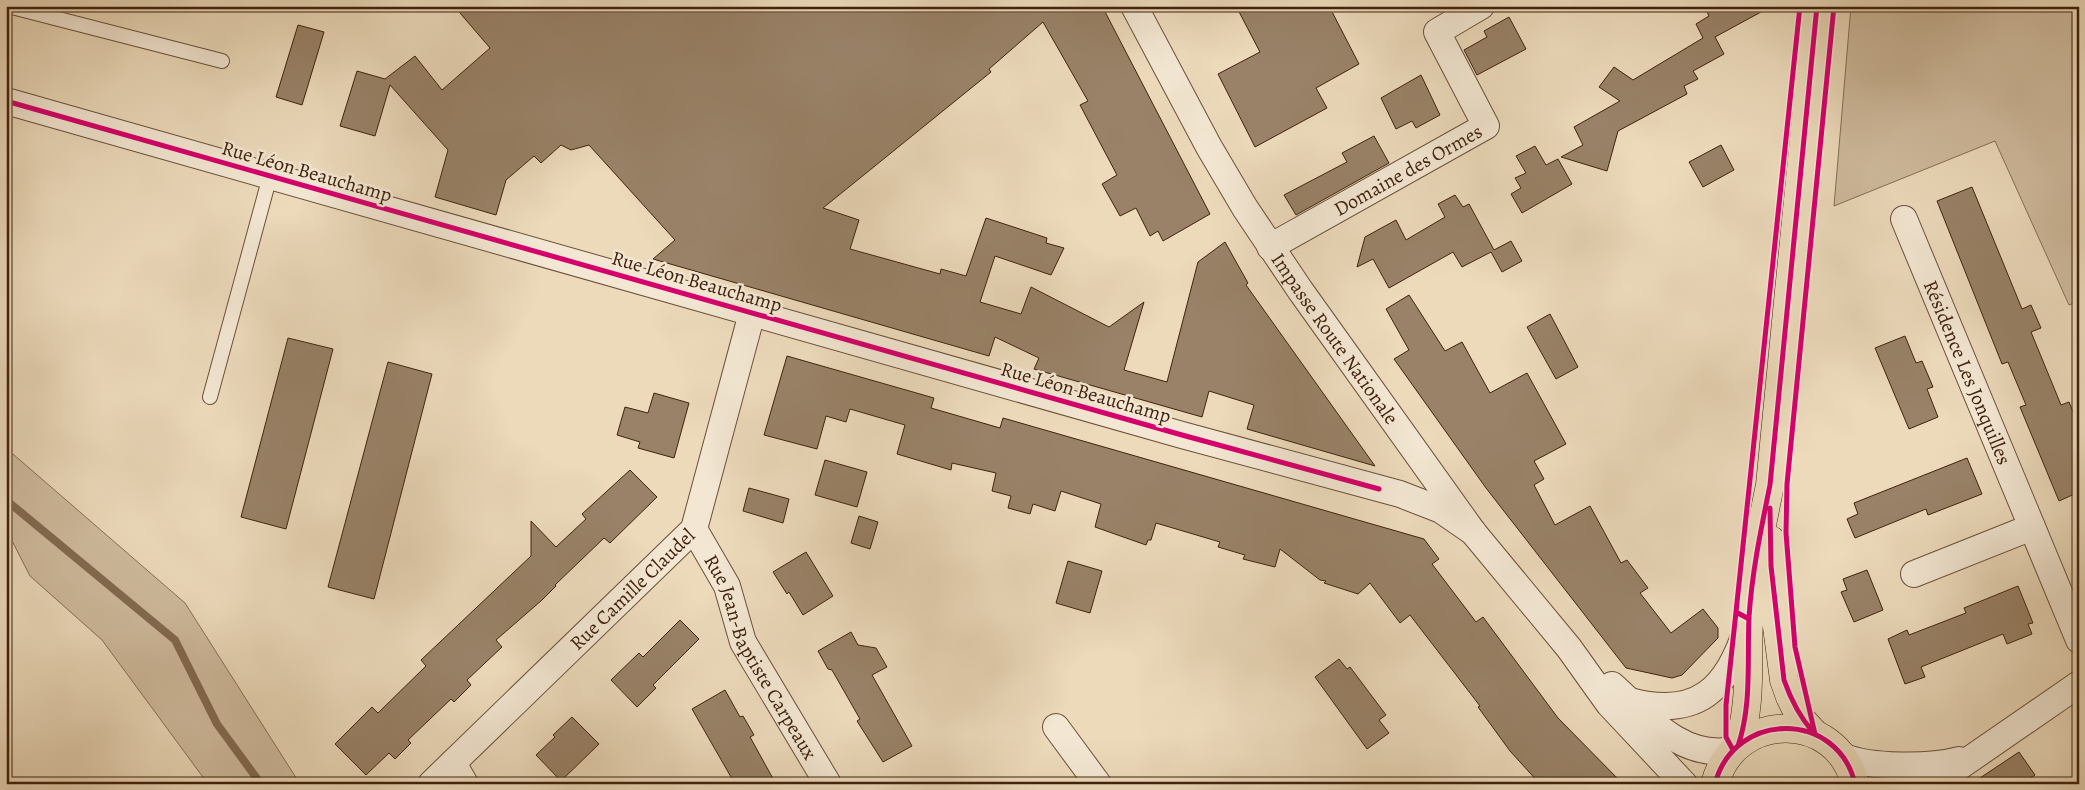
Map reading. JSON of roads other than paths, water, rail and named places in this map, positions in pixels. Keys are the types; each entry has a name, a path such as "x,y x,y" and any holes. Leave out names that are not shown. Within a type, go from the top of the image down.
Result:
{"main road":[{"path":"1736,748 1746,714 1749,619 1754,564 1770,485 1817,6"},
{"path":"1770,485 1771,566 1784,680 1790,698 1801,718 1815,734 1842,756 1855,784"},
{"path":"1716,784 1722,765 1736,748 1756,734 1778,728 1793,728 1815,734"}],"street":[{"name":"Impasse Route Nationale","path":"1134,6 1205,140 1270,247 1474,532 1569,648 1609,704 1684,784"},
{"name":"Domaine des Ormes","path":"1270,247 1486,126 1437,32 1481,6"},
{"name":"Rue Léon Beauchamp","path":"6,101 1182,435 1400,494 1441,510 1474,532"},
{"name":"Résidence Les Jonquilles","path":"1904,219 2079,640"},
{"name":"Rue Camille Claudel","path":"431,784 459,773 694,529 752,313"},
{"path":"1914,574 2032,527"},
{"name":"Rue Jean-Baptiste Carpeaux","path":"694,529 727,586 743,642 828,784"},
{"path":"1630,701 1650,706 1671,707 1690,703 1704,696 1718,685 1730,671 1740,651 1749,619"},
{"name":"Impasse Route Nationale","path":"1569,648 1657,726 1681,743 1703,750 1736,748"},
{"path":"1919,784 1950,773 2079,684"},
{"path":"1056,727 1098,784"},
{"path":"1842,756 1858,762 1886,764 1951,762 1974,755"}],"lane":[{"path":"8,6 222,61"},
{"path":"210,398 270,176"}],"waterway":[{"path":"6,500 175,640 217,724 261,784"}]}
